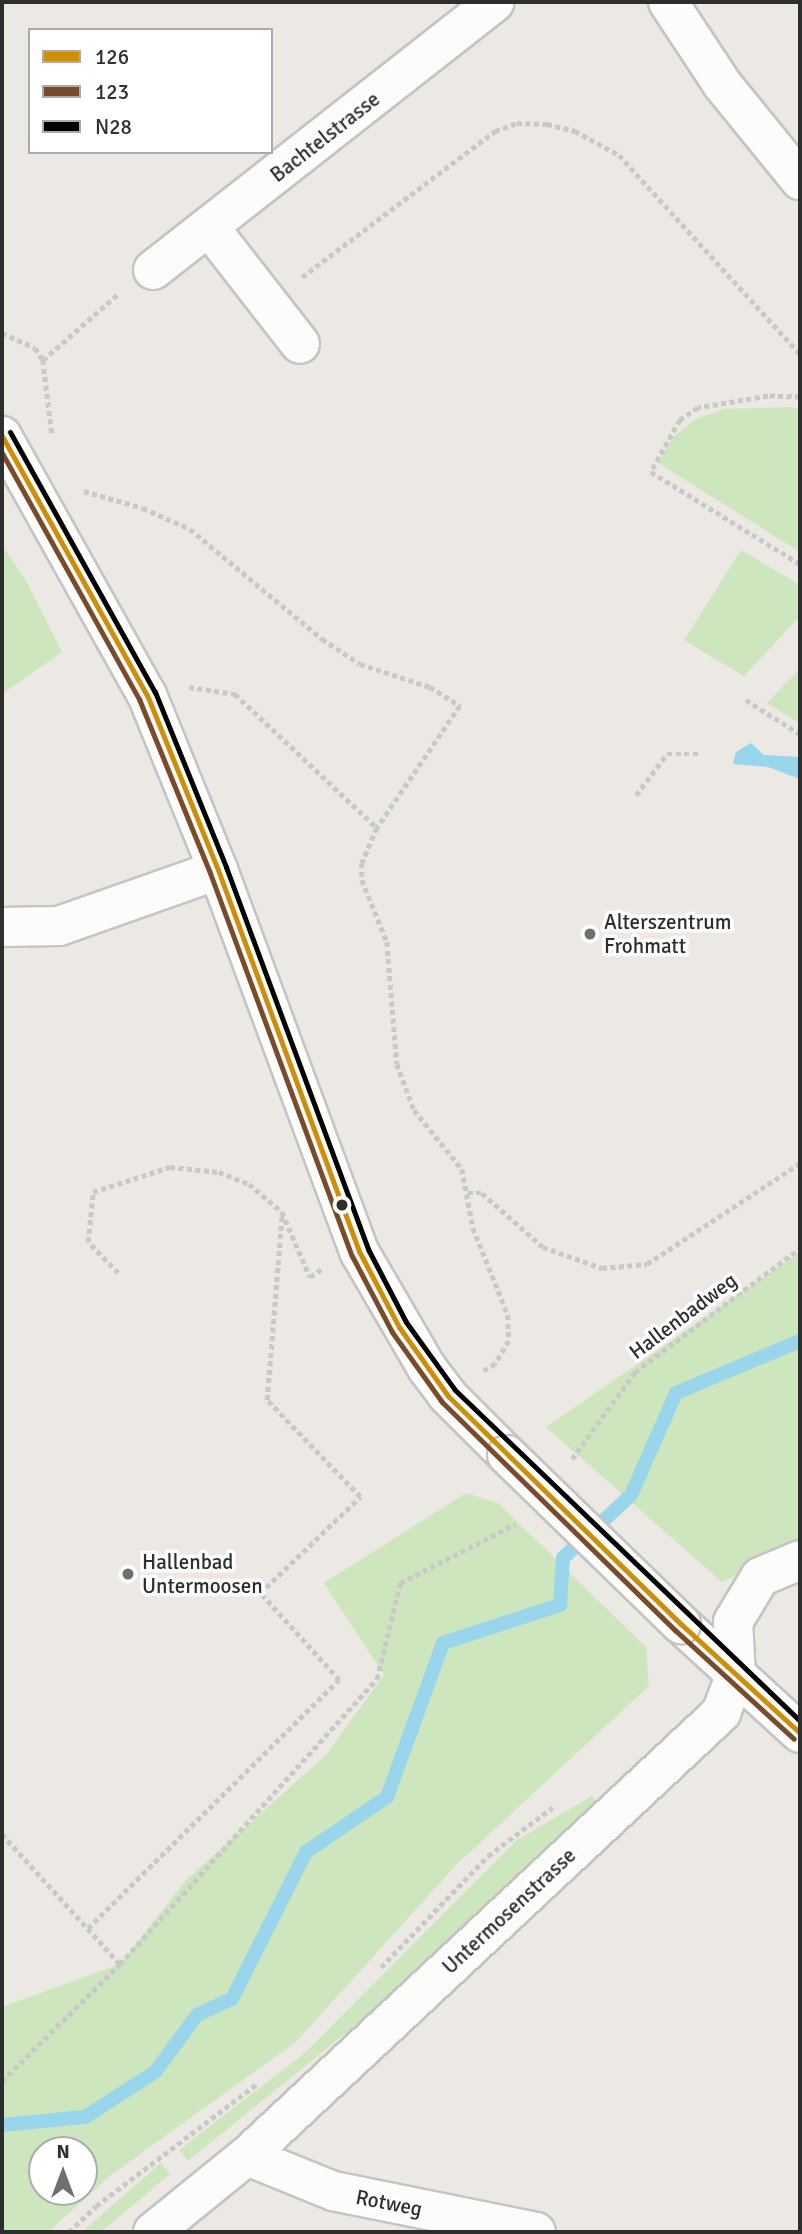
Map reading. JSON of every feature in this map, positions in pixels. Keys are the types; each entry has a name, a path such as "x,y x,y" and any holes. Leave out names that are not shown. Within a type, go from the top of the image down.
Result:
{"street":[{"name":"Bachtelstrasse","path":"153,270 495,2"},
{"path":"668,2 722,84 800,180"},
{"path":"209,227 300,344"},
{"path":"2,436 49,514 147,695 218,870 360,1253 399,1327 448,1396 681,1624 800,1733"},
{"path":"2,927 59,926 218,870"},
{"name":"Untermosenstrasse","path":"153,2232 247,2155 721,1713 736,1674 733,1622 760,1577 800,1560"},
{"name":"Rotweg","path":"247,2155 333,2191 536,2232"}],"path":[{"path":"266,300 347,246 495,131 517,123 547,124 575,131 619,155 800,354"},
{"path":"43,360 150,266 153,270"},
{"path":"2,333 35,348 43,360 52,440"},
{"path":"800,397 768,396 698,408 680,420 651,472 800,564"},
{"path":"49,514 81,490 143,508 190,529 322,639 360,664 430,687 460,706 377,828 362,863 362,880 387,942 397,1064 414,1110 462,1169 473,1228 508,1315 509,1341 495,1364 448,1396"},
{"path":"147,695 200,686 234,694 377,828"},
{"path":"746,700 800,734"},
{"path":"636,795 667,754 698,754"},
{"path":"468,1193 482,1193 543,1247 602,1268 647,1264 800,1163"},
{"path":"118,1273 88,1242 93,1192 129,1177 170,1167 219,1172 249,1184 282,1212 310,1277 326,1266"},
{"path":"88,1928 339,1680 260,1593 360,1497 267,1400 282,1212"},
{"name":"Hallenbadweg","path":"574,1456 635,1372 800,1248"},
{"path":"2,2081 120,1964 377,1679 400,1583 511,1529"},
{"path":"377,1972 488,1856 534,1817 556,1805"},
{"path":"2,1834 120,1964"},
{"path":"69,2232 96,2206 269,2074"}],"green space":[{"path":"792,407 800,410 800,552 658,463 673,437 696,419 724,409"},
{"path":"2,546 25,579 62,652 2,694"},
{"path":"741,550 800,585 800,616 744,676 684,640"},
{"path":"800,669 800,724 767,703"},
{"path":"800,1252 800,1543 722,1582 546,1427"},
{"path":"466,1493 498,1503 646,1647 649,1686 456,1865 296,2042 98,2187 98,2136 28,2136 28,2206 77,2206 48,2232 2,2232 2,2007 120,1964 186,1880 325,1756 384,1675 324,1583"},
{"path":"592,1796 598,1804 416,1976 188,2161 179,2150 306,2052 517,1840"},
{"path":"161,2163 170,2174 101,2232 82,2232"}],"water":[{"path":"751,743 764,755 800,757 800,779 768,767 733,764 736,752"}],"waterway":[{"path":"2,2125 85,2117 155,2072 197,2015 232,1999 306,1852 387,1797 443,1643 560,1605 563,1558 631,1495 676,1393 800,1341"}],"transit line":[{"name":"N28","path":"10,432 155,692 226,867 368,1249 406,1322 455,1390 800,1721"},
{"name":"126","path":"2,436 147,695 218,870 360,1253 399,1327 448,1396 681,1624 800,1733"},
{"name":"123","path":"2,453 139,699 210,873 352,1256 392,1332 442,1402 675,1630 794,1739"}],"place":[{"name":"Alterszentrum Frohmatt","path":"590,934"},
{"name":"Hallenbad Untermoosen","path":"128,1574"}]}
